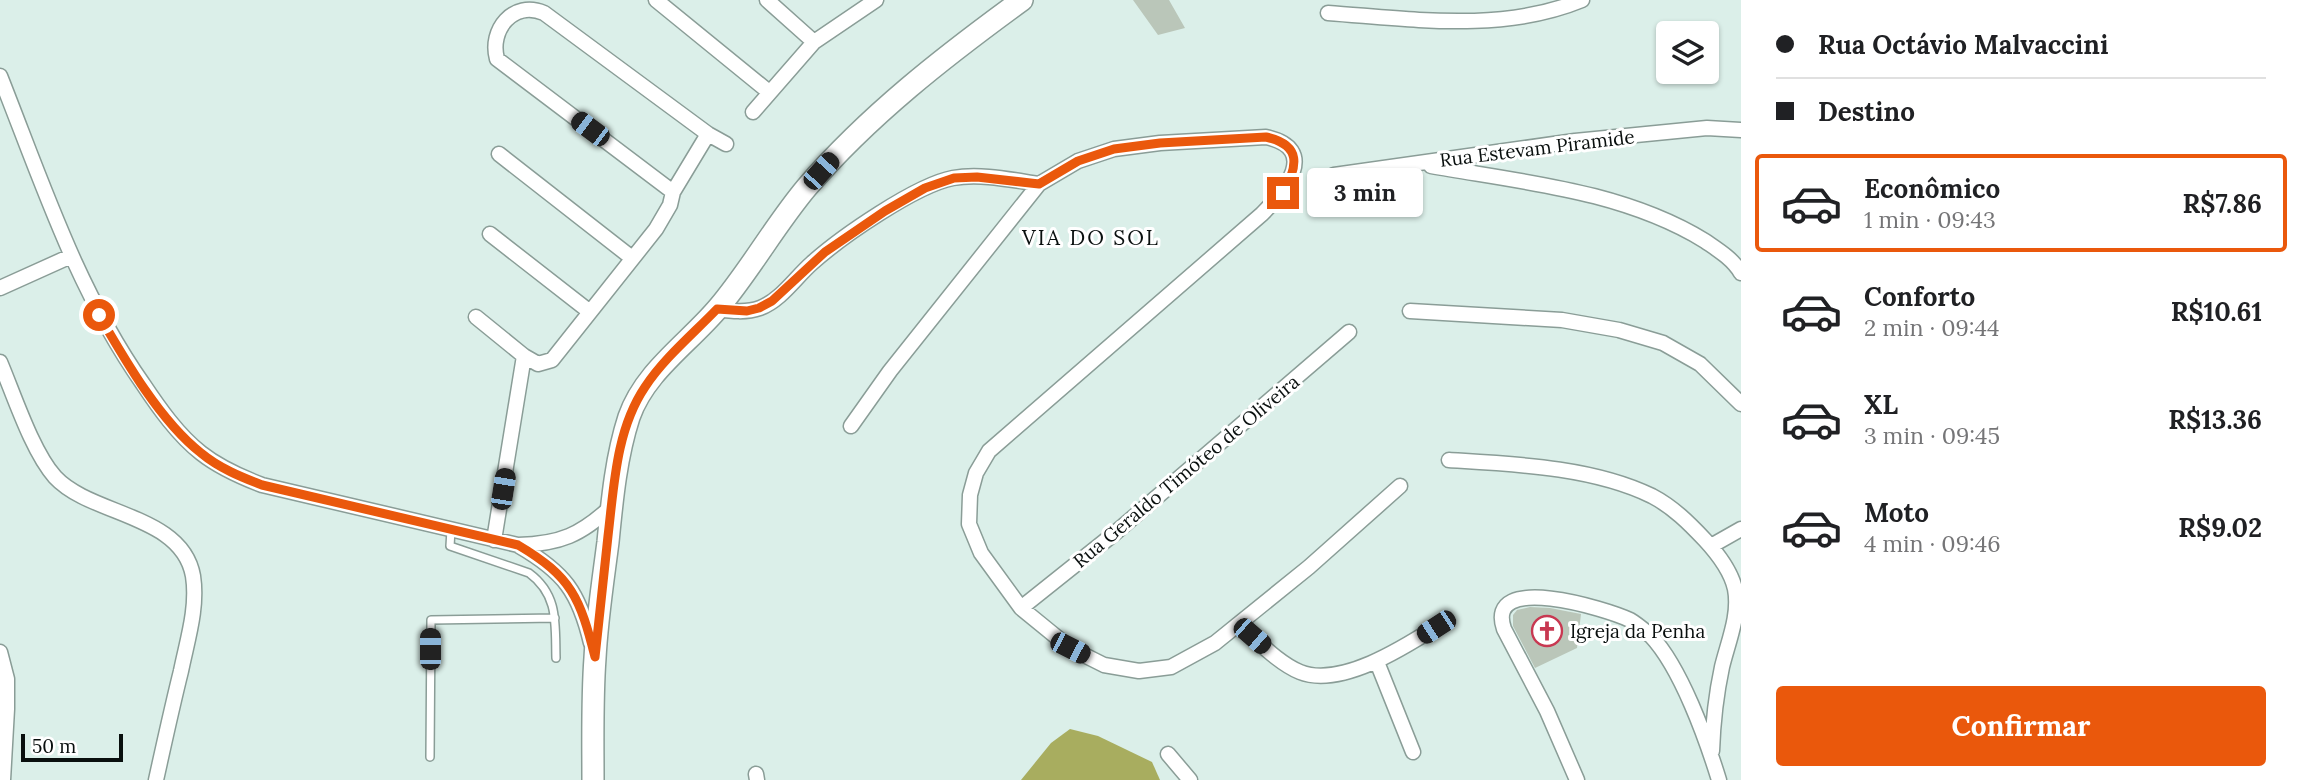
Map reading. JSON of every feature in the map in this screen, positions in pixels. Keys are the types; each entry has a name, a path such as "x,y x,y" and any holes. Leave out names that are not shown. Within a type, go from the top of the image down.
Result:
{"street":[{"path":"656,0 769,92"},
{"path":"767,0 814,42"},
{"path":"753,112 814,42 876,0"},
{"path":"593,780 595,657 612,506 622,441 631,414 645,387 741,281 805,190 838,153 876,116 934,67 1022,0"},
{"path":"1328,13 1448,21 1496,21 1533,15 1582,0"},
{"path":"673,192 497,60 494,49 499,29 512,15 524,9 544,13 726,145"},
{"path":"0,76 71,256 99,315 122,355 154,401 200,453 230,472 262,485 518,545 558,542 590,526 612,506"},
{"name":"Rua Estevam Piramide","path":"1334,175 1575,141 1707,128 1741,130"},
{"path":"476,317 523,356 538,364 552,360 656,229 670,205 673,192 708,134"},
{"path":"851,426 890,371 1039,184 1078,161 1114,149 1160,143 1266,137 1280,140 1290,146 1294,158 1293,176 1283,193 989,451 976,473 970,495 969,524 981,553 1021,608 1070,648 1104,665 1139,671 1171,667 1195,656 1239,625 1310,567 1401,486"},
{"path":"499,153 632,258"},
{"path":"1416,163 1587,194 1650,214 1694,234 1719,251 1741,273"},
{"path":"717,309 747,311 772,301 825,252 885,211 925,188 954,178 977,177 1039,184"},
{"path":"490,234 590,312"},
{"path":"0,288 71,256"},
{"path":"1410,311 1535,318 1619,330 1662,342 1700,364 1741,404"},
{"name":"Rua Geraldo Timóteo de Oliveira","path":"1021,608 1115,533 1349,332"},
{"path":"494,540 523,356"},
{"path":"0,362 37,447 57,480 168,537 184,553 193,574 194,600 189,634 156,780"},
{"path":"1449,460 1558,471 1610,481 1652,496 1685,518 1711,546 1730,573 1735,590 1731,635 1716,695 1712,756"},
{"path":"1711,546 1741,529"},
{"path":"518,545 559,573 571,589 595,657"},
{"path":"1577,780 1548,711 1501,619 1505,606 1523,598 1565,601 1603,609 1632,621 1650,636 1665,654 1680,681 1712,756 1719,780"},
{"path":"1239,625 1299,672 1313,675 1332,674 1377,662 1436,627"},
{"path":"0,652 7,699 3,780"},
{"path":"1377,662 1413,752"},
{"path":"1168,754 1190,780"}],"lane":[{"path":"451,530 450,546 528,573 538,580 553,603 556,658"},
{"path":"430,757 430,620 555,618"}],"green space":[{"path":"1070,729 1098,736 1152,762 1160,780 1021,780 1051,743"}],"building":[{"path":"1133,0 1169,0 1185,28 1158,35"},
{"name":"Igreja da Penha","path":"1530,607 1581,614 1577,648 1535,668 1513,626 1513,615 1517,610"}],"place":[{"name":"Igreja da Penha","path":"1547,631"}],"district":[{"name":"VIA DO SOL","path":"1091,237"}],"route":[{"path":"99,315 122,355 154,401 200,453 230,472 262,485 518,545 559,573 571,589 588,630 595,657 612,506 622,441 631,414 645,387 717,309 747,311 772,301 825,252 885,211 925,188 954,178 977,177 1039,184 1078,161 1114,149 1160,143 1266,137 1280,140 1290,146 1294,158 1293,176 1283,193"}]}
